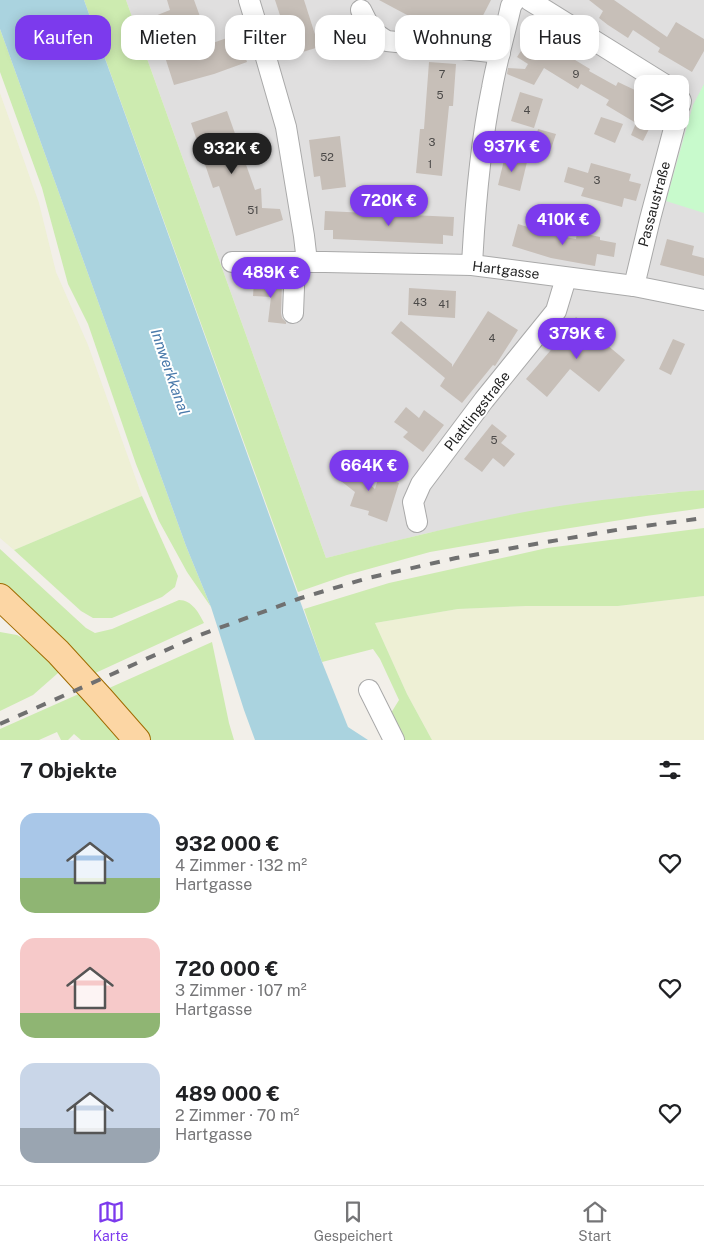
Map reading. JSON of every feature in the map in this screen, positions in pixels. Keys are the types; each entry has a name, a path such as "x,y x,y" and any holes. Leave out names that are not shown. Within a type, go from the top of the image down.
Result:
{"main road":[{"path":"0,597 58,652 137,740"}],"street":[{"path":"249,0 286,127 304,236 293,313"},
{"path":"510,15 515,0"},
{"path":"529,0 650,75"},
{"path":"362,10 371,29 387,41 395,42"},
{"path":"472,266 479,174 492,88 498,60"},
{"name":"Passaustraße","path":"634,286 674,130"},
{"name":"Hartgasse","path":"232,262 325,262 472,266 634,286 704,300"},
{"name":"Plattlingstraße","path":"417,522 413,502 421,484 484,400 556,311 566,278"},
{"path":"369,690 394,740"}],"shaded area":[{"path":"126,0 704,0 704,490 655,494 542,509 428,533 326,558 148,60 215,60 215,15 131,15"}],"green space":[{"path":"84,0 126,0 131,15 121,15 121,60 148,60 326,558 487,520 541,509 602,500 704,490 704,508 545,532 430,552 347,575 298,592 106,60 111,60 111,15 89,15"},
{"path":"0,29 186,546 211,607 187,572 159,521 136,464 88,324 68,284 42,188 0,72"},
{"path":"704,84 704,213 666,201 686,130 689,130 689,119 693,105"},
{"path":"0,93 39,203 56,272 88,345 142,496 14,550 0,538"},
{"path":"142,496 178,576 175,587 162,597 112,618 93,618 81,611 14,550"},
{"path":"704,528 704,596 618,606 526,606 458,609 375,623 407,694 432,740 405,740 391,713 399,700 380,659 373,649 322,662 304,609 389,583 547,548"},
{"path":"0,549 86,628 95,633 112,629 179,600 188,602 197,611 204,623 91,675 53,634 0,584"},
{"path":"704,596 704,740 432,740 407,694 375,623 458,609 526,606 618,606"},
{"path":"0,632 17,635 34,644 58,669 58,673 33,695 0,711"},
{"path":"212,642 234,740 151,740 107,689"},
{"path":"81,693 124,740 81,740 74,734 68,740 61,740 57,732 39,740 0,740 0,729"}],"water":[{"name":"Innwerkkanal","path":"0,0 84,0 89,15 15,15 15,60 106,60 322,662 348,727 368,740 255,740 211,607 186,546 0,29"}],"building":[{"path":"167,0 194,0 199,15 158,15 170,10"},
{"path":"275,0 304,0 315,34 315,48 305,51 305,15 280,15"},
{"path":"379,0 491,0 483,15 407,15"},
{"path":"589,0 614,0 667,37 676,22 704,39 704,51 692,72 658,52 660,48 633,30 628,38 608,25 599,18 603,11"},
{"path":"225,39 225,60 246,60 247,62 214,74 174,85 166,60 215,60 215,42"},
{"path":"522,60 575,60 590,69 589,71 616,86 618,82 634,90 634,122 606,105 609,100 581,84 578,89 544,68 534,85 507,74 508,68 525,69 528,64"},
{"path":"429,62 456,64 453,106 449,106 442,176 416,173 420,129 424,129"},
{"path":"520,92 543,99 534,128 511,121"},
{"path":"227,111 255,190 261,188 262,208 280,209 283,220 236,236 219,186 213,188 191,123"},
{"path":"601,117 623,124 615,143 594,134"},
{"path":"634,128 634,130 648,130 643,141 631,135"},
{"path":"538,129 556,134 551,149 534,144"},
{"path":"340,136 346,187 322,190 320,176 314,177 309,140"},
{"path":"505,156 527,162 520,191 498,185"},
{"path":"591,163 631,174 629,181 641,184 636,201 624,198 622,207 581,196 584,188 564,182 568,167 588,173"},
{"path":"325,211 454,217 453,236 443,235 443,244 333,239 333,230 324,230"},
{"path":"518,224 554,235 576,239 577,232 600,237 600,240 616,243 614,257 597,254 595,266 551,258 512,246"},
{"path":"667,239 694,246 692,255 704,258 704,276 660,265"},
{"path":"254,281 282,284 281,313 286,324 268,322 271,297 253,296"},
{"path":"409,288 456,291 455,318 408,315"},
{"path":"488,311 518,330 495,366 493,365 462,403 440,386 445,378 391,333 401,321 452,364 452,367"},
{"path":"576,317 625,360 599,392 570,369 547,397 526,379"},
{"path":"673,339 685,344 671,375 659,369"},
{"path":"406,407 419,418 424,410 444,425 423,452 403,437 408,432 394,422"},
{"path":"492,424 507,436 501,443 515,454 504,467 493,458 482,472 464,459"},
{"path":"343,461 375,489 379,476 399,483 387,522 368,515 369,511 350,506 355,492 332,474"}],"railway":[{"path":"0,724 200,635 301,598 368,578 456,558 622,529 704,518"}]}
